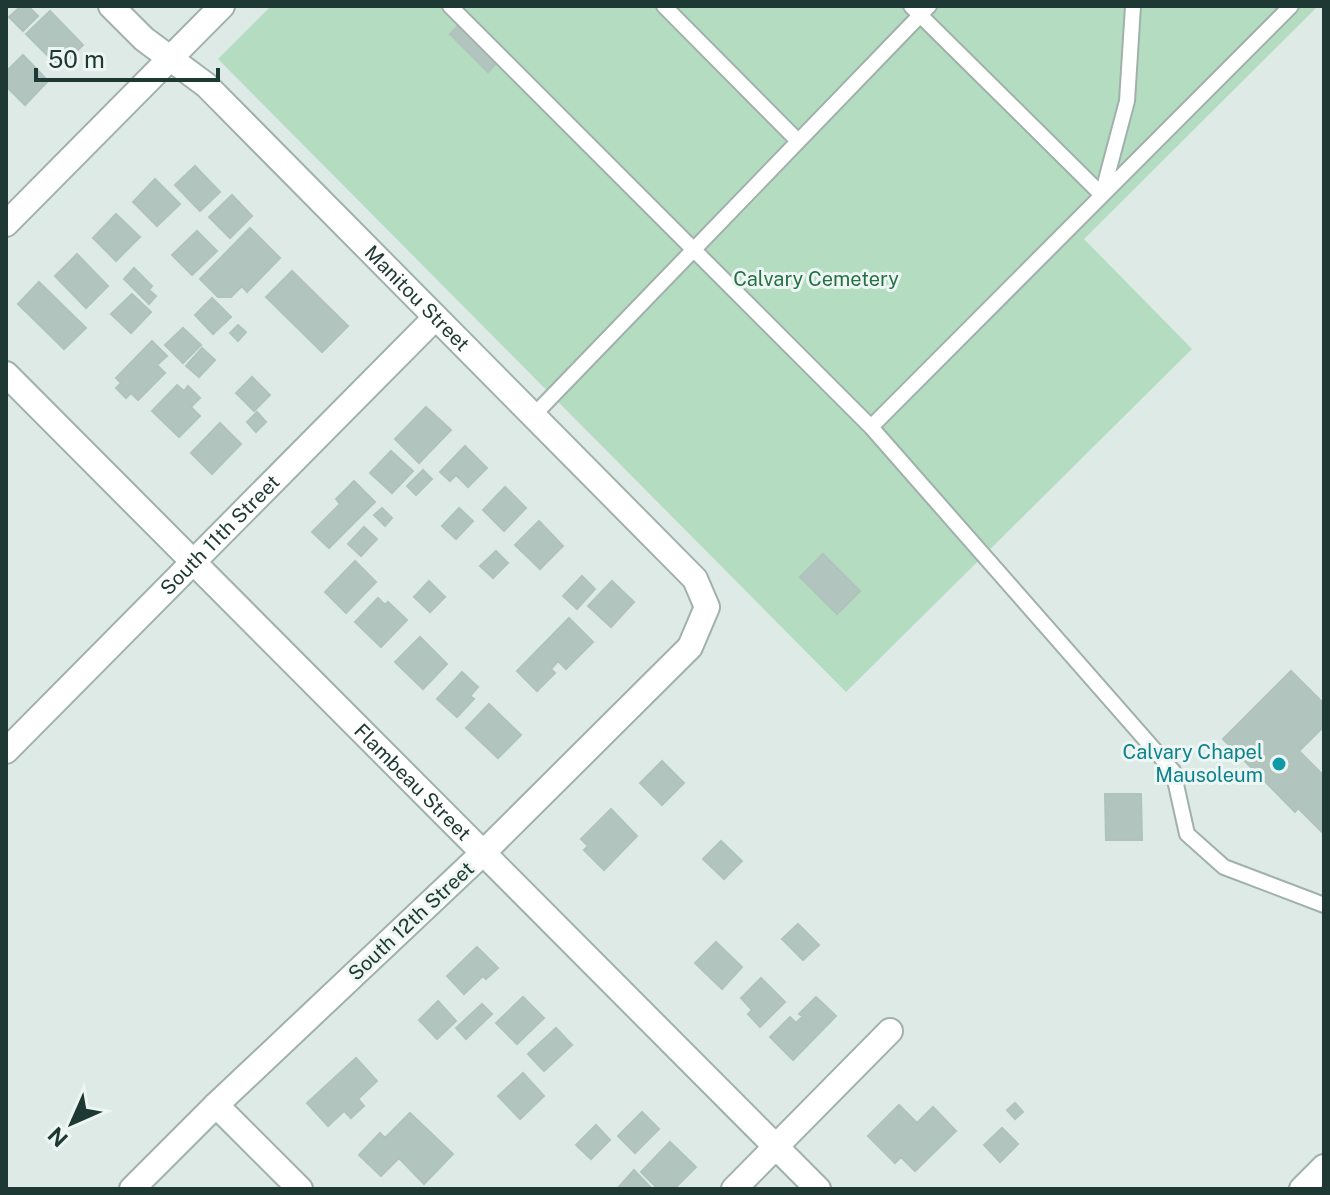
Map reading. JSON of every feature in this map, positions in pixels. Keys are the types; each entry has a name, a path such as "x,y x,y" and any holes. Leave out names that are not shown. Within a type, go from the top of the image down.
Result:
{"street":[{"name":"Manitou Street","path":"111,6 137,32 206,85 695,579 707,607"},
{"path":"6,224 222,6"},
{"name":"South 11th Street","path":"6,751 435,318"},
{"name":"Flambeau Street","path":"6,374 818,1189"},
{"name":"South 12th Street","path":"132,1189 216,1105 483,853 690,647 707,607"},
{"path":"734,1189 890,1031"},
{"path":"216,1105 300,1189"},
{"path":"1302,1189 1324,1167"}],"lane":[{"path":"450,6 871,427 1173,771 1187,834 1224,867 1324,905"},
{"path":"664,6 797,140"},
{"path":"1102,195 1127,101 1133,6"},
{"path":"871,427 1291,6"},
{"path":"533,416 920,9 1102,195"}],"green space":[{"name":"Calvary Cemetery","path":"271,6 1318,6 1084,239 1192,349 846,692 218,59"}],"building":[{"path":"21,6 28,6 38,16 23,31 9,17"},
{"path":"50,11 83,45 60,68 26,34"},
{"path":"463,21 500,59 488,72 450,34"},
{"path":"23,55 48,81 25,105 6,86 6,72"},
{"path":"195,166 220,192 200,211 175,185"},
{"path":"155,179 180,204 157,226 133,202"},
{"path":"232,195 252,216 230,238 209,217"},
{"path":"116,214 140,237 116,261 93,238"},
{"path":"250,228 280,258 247,292 242,286 231,297 218,297 200,279"},
{"path":"197,231 217,251 192,275 172,255"},
{"path":"77,254 108,286 86,308 55,276"},
{"path":"134,268 152,286 149,290 156,296 149,304 124,279"},
{"path":"292,271 348,326 322,352 266,297"},
{"path":"39,282 86,328 64,349 18,304"},
{"path":"132,294 151,312 131,333 111,314"},
{"path":"212,298 231,317 213,334 195,315"},
{"path":"238,325 246,332 238,341 230,333"},
{"path":"183,328 201,345 183,363 165,345"},
{"path":"152,341 167,356 157,365 165,373 138,400 131,393 126,398 116,388 121,383 116,378"},
{"path":"202,348 215,360 199,377 186,366"},
{"path":"252,377 270,395 254,411 236,393"},
{"path":"177,385 184,391 188,386 200,398 191,407 200,416 179,437 152,411"},
{"path":"426,407 451,430 419,463 395,439"},
{"path":"257,412 266,422 256,432 247,422"},
{"path":"220,423 241,444 212,474 191,453"},
{"path":"465,446 487,468 468,487 456,475 450,481 440,472"},
{"path":"391,451 413,471 392,493 370,473"},
{"path":"423,470 432,479 416,495 407,486"},
{"path":"354,481 375,502 329,548 312,532 340,504 336,499"},
{"path":"505,487 526,508 504,531 483,510"},
{"path":"382,508 392,518 385,526 374,515"},
{"path":"459,508 473,521 456,539 442,526"},
{"path":"539,521 563,546 540,569 515,545"},
{"path":"364,527 377,539 361,556 348,544"},
{"path":"496,551 508,563 493,578 480,566"},
{"path":"823,554 860,591 837,614 800,577"},
{"path":"355,561 376,582 346,613 325,592"},
{"path":"582,576 595,589 577,609 563,596"},
{"path":"429,581 445,597 430,612 414,597"},
{"path":"612,581 634,602 611,627 588,606"},
{"path":"378,598 385,605 388,602 407,620 381,647 355,622"},
{"path":"569,618 593,642 566,669 558,661 551,669 555,673 537,691 517,671"},
{"path":"420,637 447,664 423,689 395,662"},
{"name":"Calvary Chapel Mausoleum","path":"1291,671 1324,704 1324,726 1299,751 1324,776 1324,834 1298,808 1295,812 1223,739"},
{"path":"462,672 478,687 470,696 474,699 457,717 437,699"},
{"path":"489,704 521,735 498,758 466,728"},
{"path":"662,761 684,783 662,805 640,783"},
{"path":"1105,794 1141,794 1142,840 1106,840"},
{"path":"611,809 637,836 604,870 584,850 588,846 581,839"},
{"path":"721,841 742,861 724,879 703,859"},
{"path":"798,924 819,945 803,960 782,939"},
{"path":"716,942 742,967 722,989 695,963"},
{"path":"477,947 498,968 486,979 483,976 464,994 447,976"},
{"path":"761,978 785,1002 760,1027 748,1014 752,1010 741,998"},
{"path":"523,997 544,1018 517,1044 496,1023"},
{"path":"816,997 836,1016 793,1060 770,1037 790,1017 796,1023 803,1016 799,1014"},
{"path":"438,1001 456,1021 437,1039 419,1020"},
{"path":"482,1004 492,1014 466,1039 456,1028"},
{"path":"556,1028 572,1045 544,1071 528,1054"},
{"path":"356,1058 377,1081 358,1099 364,1106 351,1118 344,1111 328,1126 307,1103"},
{"path":"523,1073 544,1096 520,1119 498,1096"},
{"path":"1015,1103 1023,1112 1015,1119 1007,1110"},
{"path":"899,1105 917,1123 933,1107 956,1131 915,1171 901,1157 895,1163 868,1136"},
{"path":"642,1112 659,1129 635,1153 618,1136"},
{"path":"410,1113 453,1154 424,1184 399,1158 381,1176 359,1155 380,1133 385,1138"},
{"path":"596,1125 610,1140 591,1159 576,1145"},
{"path":"1002,1128 1018,1144 1000,1162 984,1145"},
{"path":"670,1142 696,1167 674,1189 658,1189 641,1172"},
{"path":"634,1170 652,1189 617,1189"}],"place":[{"name":"Calvary Chapel Mausoleum","path":"1279,764"}]}
